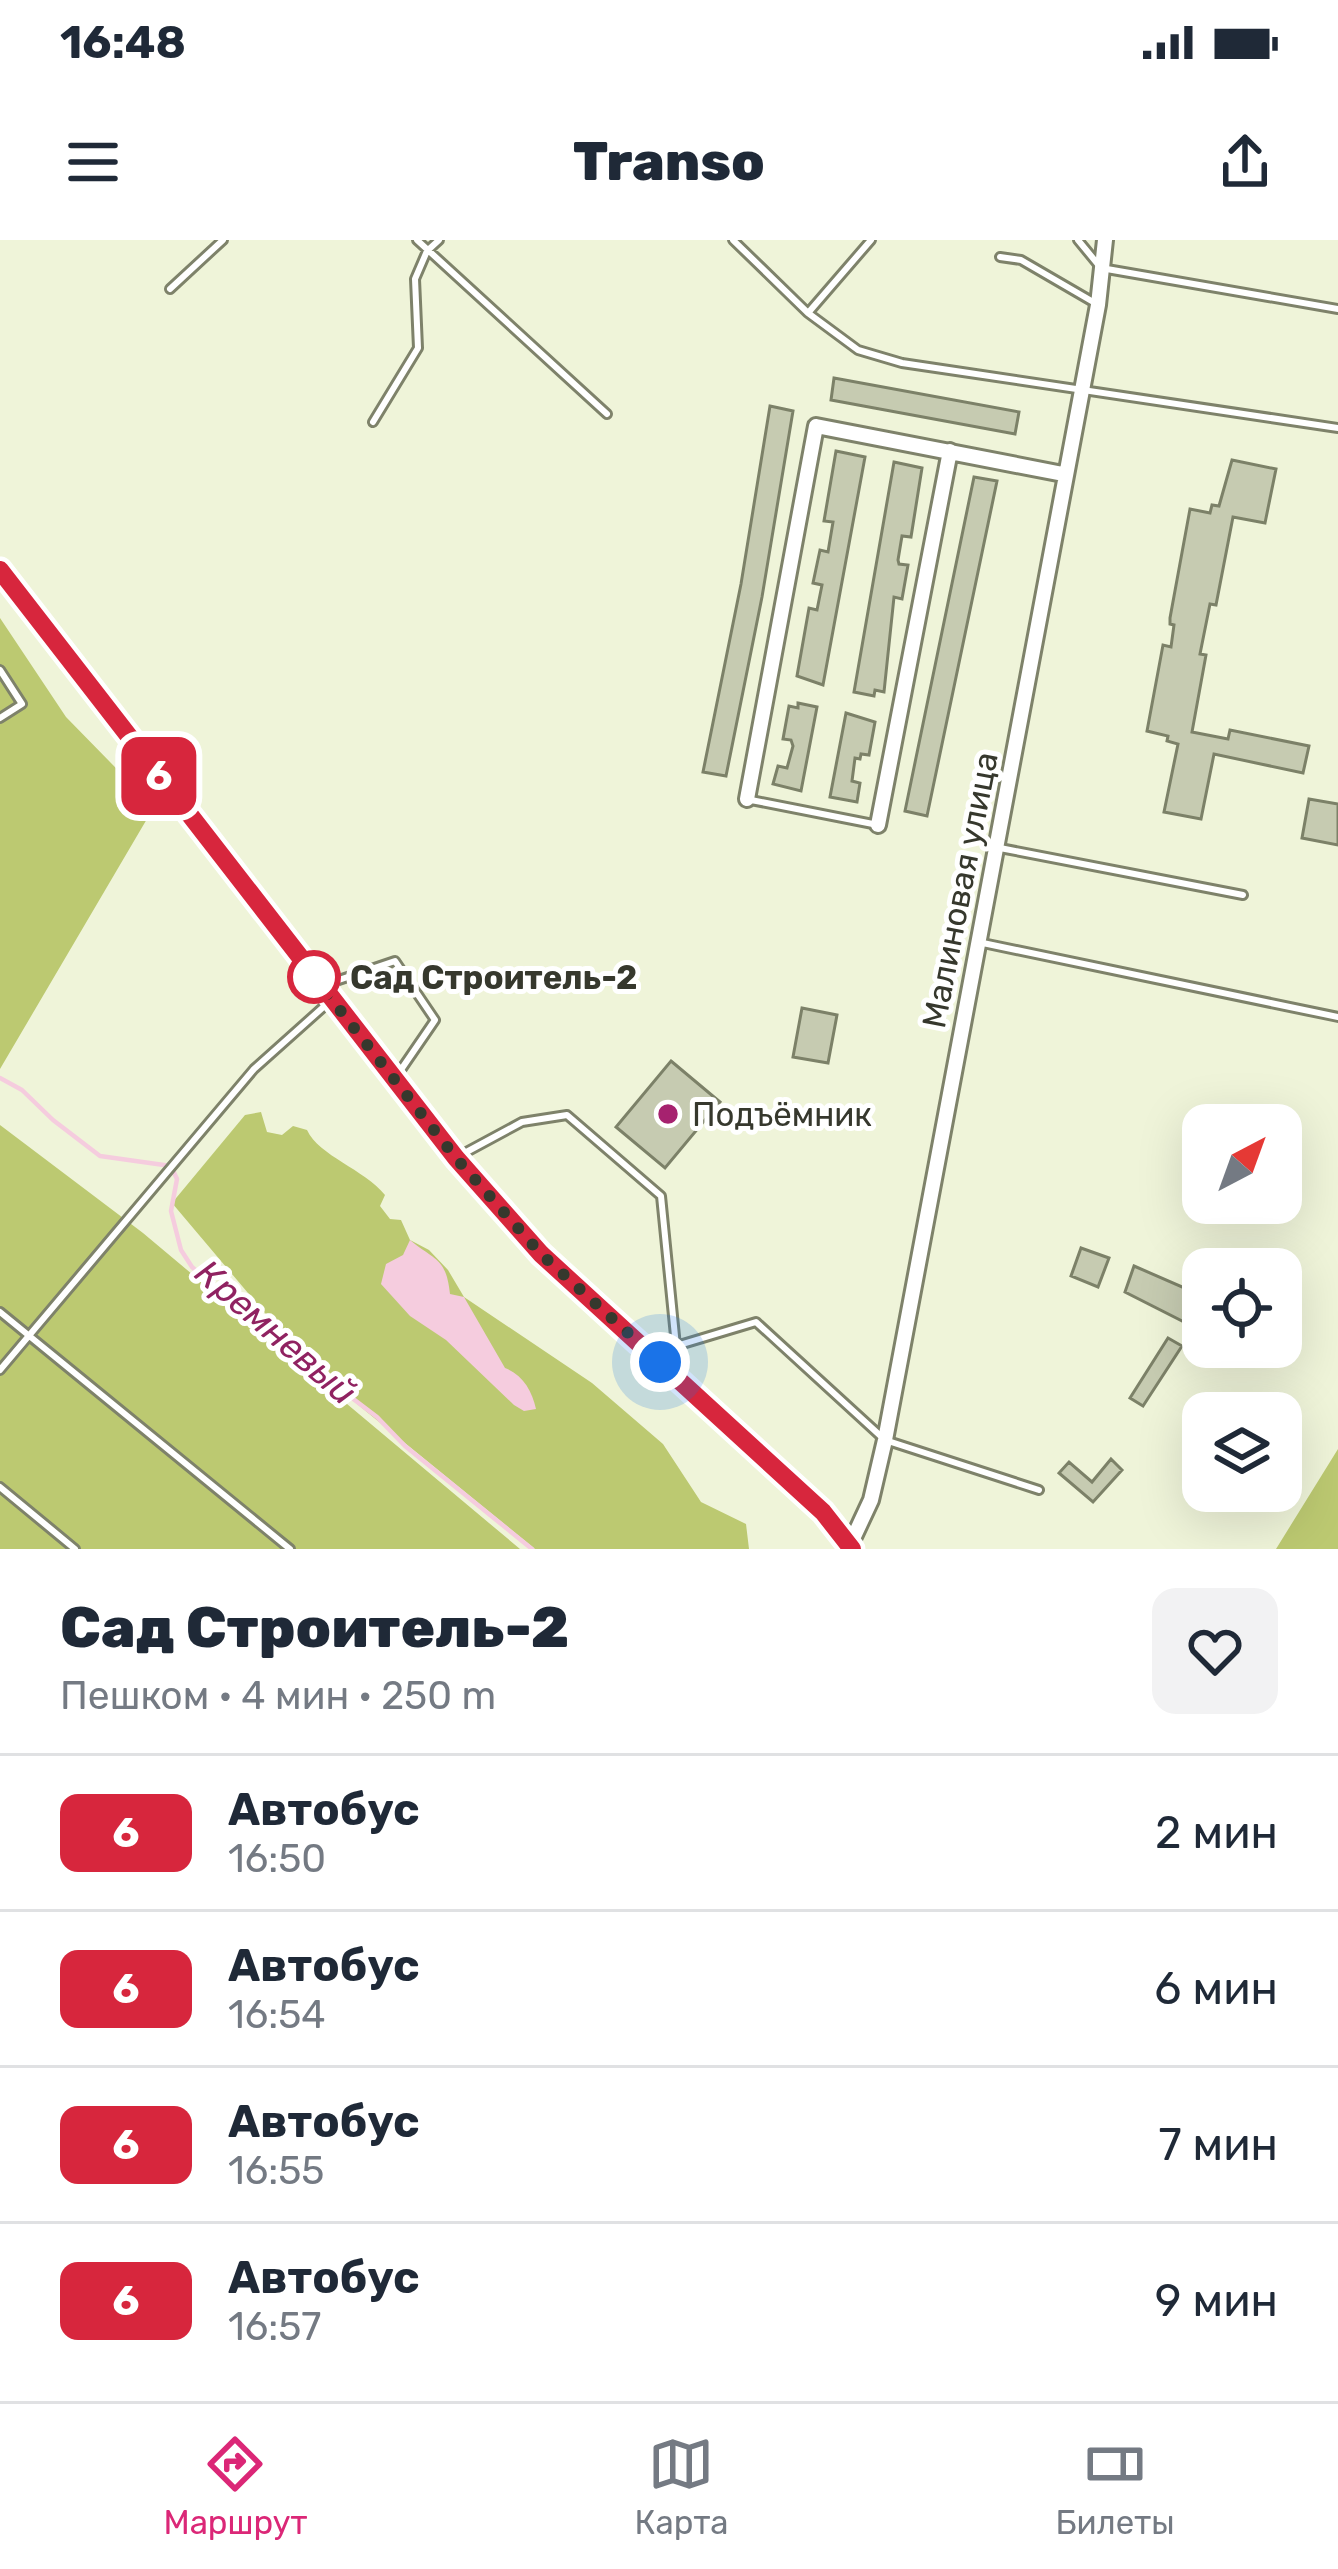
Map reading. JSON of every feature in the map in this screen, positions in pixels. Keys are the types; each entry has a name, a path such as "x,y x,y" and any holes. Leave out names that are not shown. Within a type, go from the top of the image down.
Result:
{"main road":[{"path":"0,570 456,1158 541,1254 823,1512 851,1547"}],"street":[{"name":"Малиновая улица","path":"851,1547 871,1500 885,1440 1098,305 1105,240"},
{"path":"747,799 816,426 1063,473"},
{"path":"878,825 950,451"}],"lane":[{"path":"170,290 223,240"},
{"path":"417,240 607,414"},
{"path":"373,422 418,348 415,279 427,251 439,240"},
{"path":"733,240 808,313 858,350 902,362 1338,428"},
{"path":"808,313 871,240"},
{"path":"1078,240 1101,268 1338,309"},
{"path":"1000,257 1021,260 1098,305"},
{"path":"0,670 22,704 0,718"},
{"path":"747,799 878,825"},
{"path":"996,848 1243,895"},
{"path":"978,942 1338,1017"},
{"path":"0,1370 254,1070 326,993 394,961 435,1020 394,1080"},
{"path":"456,1158 522,1122 567,1115 583,1128 662,1196 676,1346"},
{"path":"0,1312 290,1549"},
{"path":"660,1362 676,1346 755,1322 885,1440 1040,1490"},
{"path":"0,1486 75,1549"}],"green space":[{"path":"0,618 66,717 154,807 0,1069"},
{"path":"261,1112 267,1132 282,1135 293,1126 307,1130 321,1147 376,1186 385,1195 380,1206 390,1219 401,1220 410,1240 429,1250 448,1270 464,1297 592,1383 663,1444 701,1502 746,1524 749,1549 535,1549 308,1364 172,1203 245,1115"},
{"path":"0,1125 143,1233 520,1549 0,1549"},
{"path":"1338,1449 1338,1549 1276,1549"}],"shaded area":[{"path":"410,1240 442,1266 450,1294 464,1297 505,1368 526,1384 536,1409 524,1411 514,1405 446,1340 410,1316 381,1284 386,1264 403,1255"}],"building":[{"path":"834,378 1019,412 1015,434 831,400"},
{"path":"770,406 793,411 726,776 703,772"},
{"path":"836,451 865,457 823,685 797,676 809,608 817,610 822,585 813,583 820,550 828,552 833,522 824,521"},
{"path":"1232,460 1276,469 1265,523 1233,517 1216,605 1210,604 1200,654 1206,655 1192,732 1228,739 1230,730 1309,746 1303,773 1214,754 1201,819 1164,812 1178,744 1147,731 1163,645 1171,647 1174,625 1170,618 1190,509 1210,513 1212,505 1219,506"},
{"path":"894,462 922,468 911,537 902,536 898,560 908,565 902,599 894,597 884,692 875,690 874,696 854,692"},
{"path":"974,477 997,481 927,816 905,811"},
{"path":"798,703 817,707 801,791 773,784 778,766 787,768 793,746 791,740 783,739 789,706 798,708"},
{"path":"846,713 875,722 869,755 855,758 852,781 860,783 857,802 830,797"},
{"path":"1309,799 1338,804 1338,845 1302,838"},
{"path":"802,1008 837,1015 828,1063 793,1057"},
{"name":"Подъёмник","path":"671,1061 720,1102 665,1168 616,1127"},
{"path":"1081,1248 1109,1258 1098,1287 1071,1276"},
{"path":"1134,1266 1182,1287 1182,1321 1125,1292"},
{"path":"1168,1338 1182,1346 1143,1406 1130,1398"},
{"path":"1111,1459 1122,1470 1093,1502 1059,1473 1069,1462 1092,1482"}],"waterway":[{"name":"Кремневый","path":"0,1078 22,1090 100,1156 171,1166 177,1179 171,1211 181,1250 192,1267 532,1549"}],"bus line":[{"name":"6","path":"0,570 456,1158 541,1254 823,1512 852,1549"}],"place":[{"name":"Сад Строитель-2","path":"314,977"},
{"name":"Подъёмник","path":"668,1114"}],"route":[{"path":"314,977 456,1158 541,1254 660,1362"}]}
